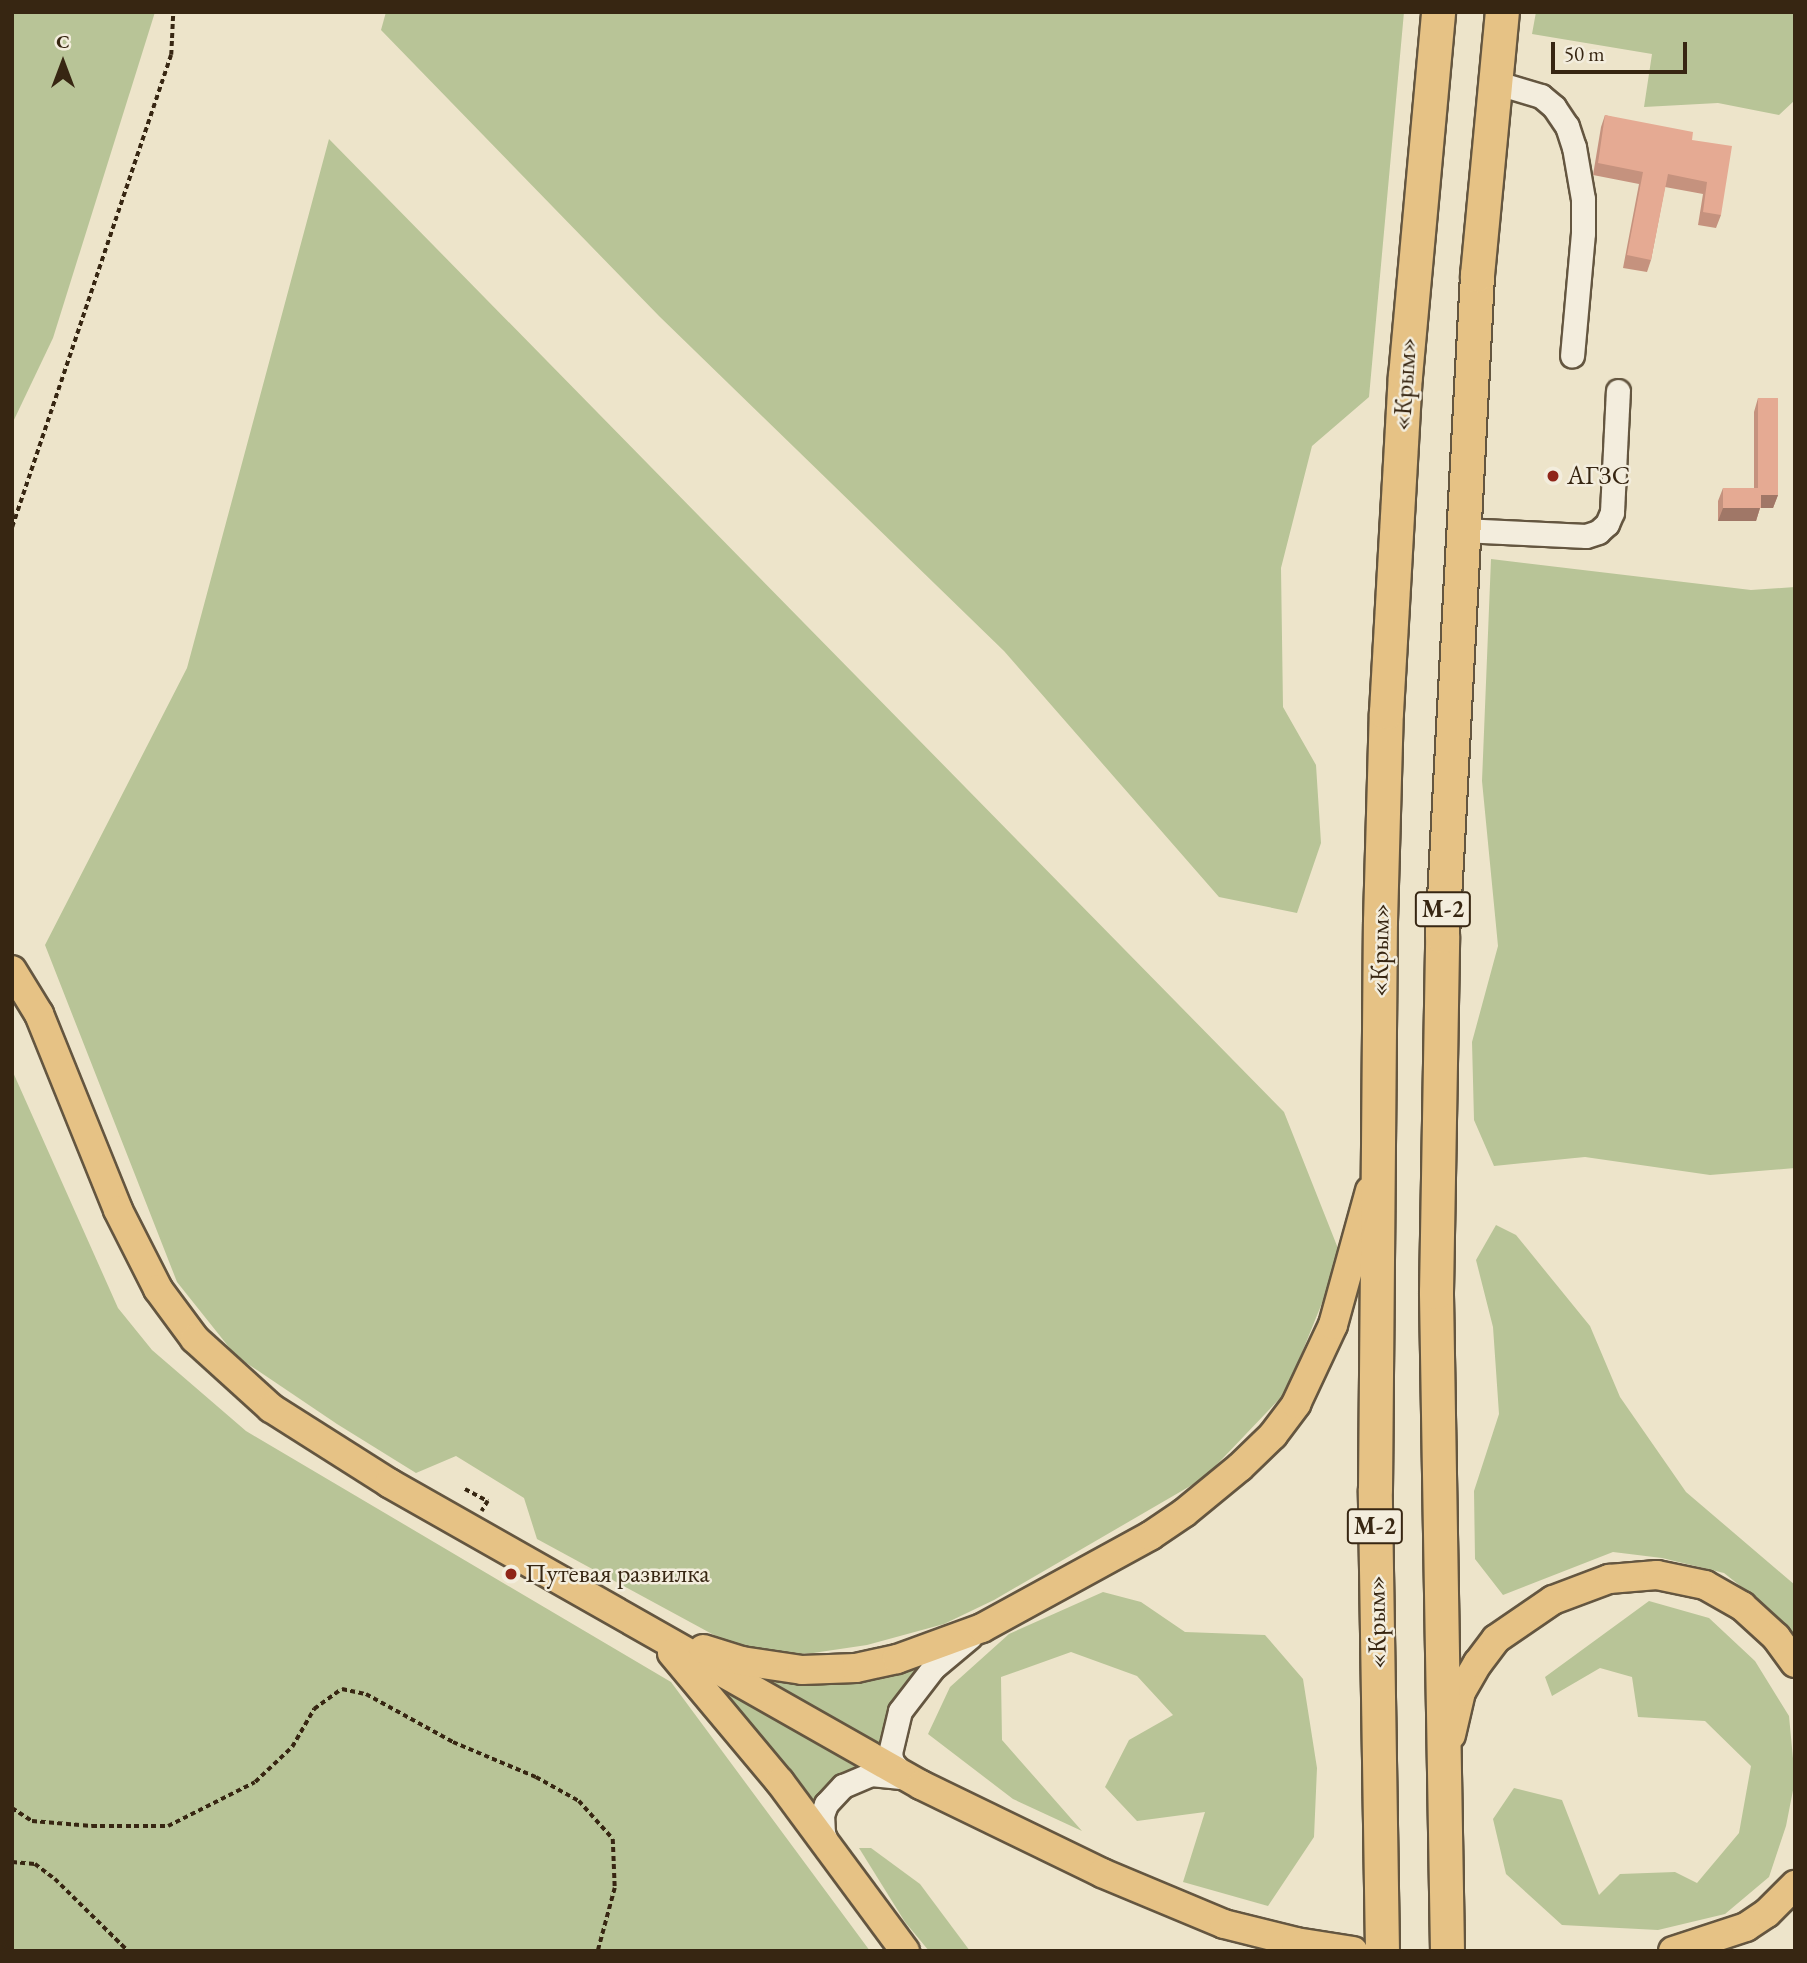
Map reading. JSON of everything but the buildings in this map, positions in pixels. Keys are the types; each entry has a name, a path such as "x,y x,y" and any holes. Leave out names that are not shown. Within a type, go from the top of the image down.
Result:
{"highway":[{"name":"«Крым»","path":"1382,1951 1375,1489 1377,1161 1386,698 1405,376 1438,12"},
{"name":"М-2","path":"1447,1951 1436,1278 1442,936 1477,275 1502,12"}],"main road":[{"path":"1497,46 1509,12"},
{"path":"12,970 39,1014 141,1259 173,1313 215,1360 271,1408 321,1442 905,1777 1102,1873 1181,1907 1254,1933 1353,1951"},
{"path":"656,1635 742,1661 819,1670 856,1668 897,1659 982,1628 1161,1528 1211,1492 1273,1435 1296,1404 1324,1350 1347,1278 1377,1161"},
{"path":"1443,1807 1453,1718 1470,1675 1488,1647 1506,1630 1566,1594 1631,1575 1671,1576 1696,1582 1742,1606 1776,1637 1795,1663"},
{"path":"656,1635 780,1782 905,1951"},
{"path":"1673,1951 1746,1927 1767,1913 1795,1885"}],"street":[{"path":"1494,82 1541,96 1554,107 1566,126 1574,147 1583,198 1583,233 1572,356"},
{"path":"1462,530 1586,536 1598,532 1607,524 1612,512 1618,391"},
{"path":"905,1777 892,1762 890,1753 900,1712 933,1668 982,1628"},
{"path":"830,1851 822,1823 826,1804 833,1795 862,1776 879,1774 905,1777"}],"path":[{"path":"12,527 171,55 173,12"},
{"path":"12,1808 32,1821 92,1826 168,1826 256,1782 292,1747 314,1709 342,1689 366,1694 453,1742 536,1777 579,1801 613,1839 615,1888 598,1951"},
{"path":"12,1862 35,1864 128,1951"}],"green space":[{"path":"12,12 155,12 53,338 12,424"},
{"path":"386,12 1404,12 1369,397 1312,446 1281,568 1283,707 1316,765 1321,843 1297,913 1219,897 1004,651 659,316 381,30"},
{"path":"1536,12 1795,12 1795,100 1779,115 1718,103 1644,107 1652,54 1532,34"},
{"path":"329,139 1284,1112 1341,1256 1286,1392 1204,1478 994,1600 944,1624 867,1645 813,1653 785,1655 736,1647 537,1539 524,1498 456,1456 416,1473 337,1424 236,1356 177,1282 45,945 187,668"},
{"path":"1491,559 1751,590 1795,587 1795,1168 1710,1175 1585,1157 1494,1166 1474,1120 1472,1042 1498,946 1482,781"},
{"path":"12,1070 118,1308 152,1350 246,1431 671,1682 870,1951 12,1951"},
{"path":"1496,1225 1516,1235 1590,1326 1620,1397 1686,1492 1795,1585 1795,1644 1773,1612 1724,1573 1662,1558 1613,1552 1503,1595 1475,1559 1474,1491 1499,1414 1493,1327 1476,1260"},
{"path":"1103,1592 1141,1602 1185,1632 1265,1635 1303,1679 1317,1768 1314,1837 1268,1906 1183,1882 1205,1812 1137,1821 1105,1787 1129,1740 1173,1715 1137,1676 1071,1652 1001,1677 1002,1740 1082,1831 1013,1799 928,1734 950,1687 1009,1634"},
{"path":"1649,1601 1709,1618 1755,1661 1789,1716 1795,1780 1786,1826 1769,1877 1725,1914 1658,1930 1562,1925 1506,1874 1493,1819 1514,1788 1562,1800 1599,1895 1620,1874 1675,1872 1697,1883 1739,1833 1751,1766 1705,1721 1638,1717 1632,1677 1600,1668 1552,1696 1545,1677"},
{"path":"932,1658 880,1748 759,1676"},
{"path":"720,1687 857,1768 816,1815"},
{"path":"859,1848 871,1848 920,1884 970,1951 929,1951 905,1922"}],"place":[{"name":"АГЗС","path":"1553,476"},
{"name":"Путевая развилка","path":"511,1574"}]}
